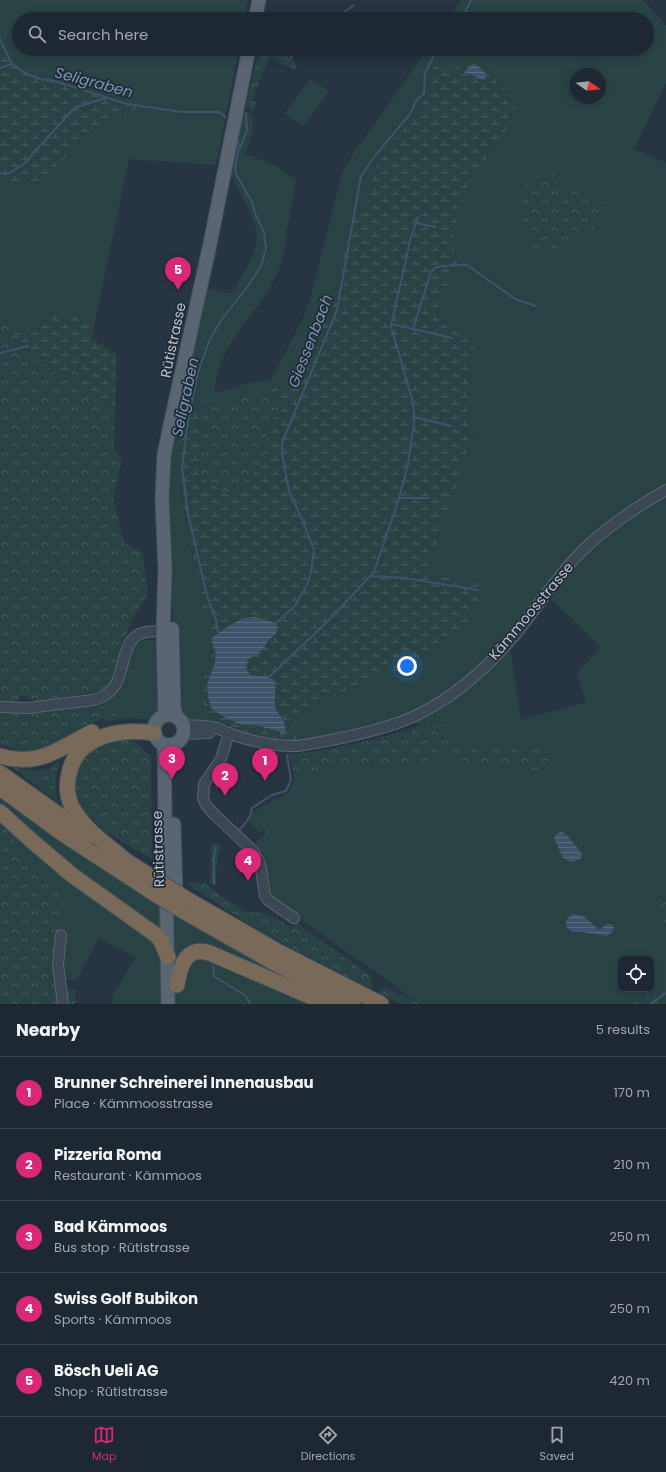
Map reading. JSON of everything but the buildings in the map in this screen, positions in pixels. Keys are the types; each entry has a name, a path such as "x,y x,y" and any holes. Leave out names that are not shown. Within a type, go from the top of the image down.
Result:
{"highway":[{"path":"0,756 20,760 36,759 59,751 104,727 119,724 169,724"},
{"path":"124,859 88,827 75,811 68,793 67,783 70,769 73,761 81,750 91,742 122,732 142,731 169,724"},
{"path":"0,773 70,823 138,868 155,887"},
{"path":"0,788 63,834 185,905 271,961 353,1004"},
{"path":"0,812 72,875 156,935 170,953"},
{"path":"185,905 381,1004"},
{"path":"177,985 180,967 185,959 194,953 204,951 328,1004"}],"main road":[{"path":"256,12 259,0"},
{"name":"Rütistrasse","path":"169,724 165,709 168,631 162,491 165,448 210,244 248,56"},
{"path":"169,724 179,740 168,744 158,740 169,724"},
{"name":"Rütistrasse","path":"168,744 170,953"},
{"path":"170,953 177,985 177,1004"},
{"path":"168,1004 170,953"}],"street":[{"name":"Kämmoosstrasse","path":"169,724 228,733 272,744 288,746 306,745 384,727 415,716 431,708 460,688 505,646 570,564 586,547 621,519 666,490"},
{"path":"0,707 35,707 102,698 110,693 116,685 132,640 142,633 168,631"},
{"path":"228,733 221,759 204,784 203,798 206,805 213,813 258,857 262,869 263,892 266,898 294,918"},
{"path":"61,935 58,965 63,1004"}],"green space":[{"path":"0,0 248,0 246,12 12,12 12,56 238,56 216,165 129,159 95,321 59,312 46,325 33,332 13,331 0,312 0,179 7,183 43,181 89,134 140,106 40,79 16,69 9,60 0,39"},
{"path":"461,0 643,0 654,12 453,12"},
{"path":"654,12 666,26 666,83 634,149 666,163 666,486 607,524 482,665 439,700 404,717 351,732 297,741 294,726 302,712 392,668 400,677 485,586 427,574 474,431 467,420 475,342 448,327 439,320 438,308 459,260 452,247 464,193 504,132 519,100 501,87 487,68 454,69 435,65 428,77 428,96 376,165 365,214 352,212 332,317 321,326 287,385 194,410 181,493 199,584 198,593 200,605 205,613 209,625 208,636 211,656 204,679 204,705 213,723 184,720 177,708 174,630 168,544 168,456 214,251 217,251 208,289 229,293 233,292 256,247 256,229 253,219 244,199 229,173 242,114 246,112 252,114 253,131 245,154 279,167 280,170 296,179 281,264 262,300 231,343 217,375 215,393 253,382 271,380 304,317 310,300 342,174 354,152 422,56 654,56","holes":["562,189 592,196 591,233 562,244 554,252"]},
{"path":"0,39 12,64 25,73 105,98 141,106 89,134 43,181 7,183 0,179"},
{"path":"257,56 291,56 298,71 269,58 252,100 256,103 253,111 246,105"},
{"path":"474,59 487,68 501,87 519,100 504,132 464,193 452,246 459,260 438,308 439,320 448,327 475,341 467,420 474,431 427,574 485,585 464,632 399,677 392,668 302,712 294,726 297,741 270,740 213,723 204,705 204,679 211,656 208,636 209,625 205,613 200,605 198,593 199,584 190,544 178,466 185,413 203,408 199,471 206,481 228,495 257,471 266,450 266,434 280,409 273,388 287,385 321,326 332,317 352,211 365,214 376,165 428,96 428,77 435,65 454,69","holes":["476,65 485,74 485,78 476,77 464,71 466,68","255,617 276,623 275,635 269,640 258,655 248,659 246,668 249,673 256,675 276,691 275,707 283,719 281,733 259,726 244,725 207,684 214,666 218,632 233,624"]},
{"path":"310,79 329,91 303,126 285,113"},
{"path":"549,167 562,189 592,196 609,205 597,220 597,225 591,233 562,244 549,256 535,251 522,224 523,187"},
{"path":"0,312 26,349 38,363 68,375 72,365 79,365 82,370 82,380 87,399 115,411 114,449 122,460 113,498 124,543 142,552 148,594 132,618 111,682 106,690 38,703 24,696 20,696 14,705 0,703"},
{"path":"59,312 95,321 91,339 116,353 115,411 87,399 82,380 82,370 79,365 72,365 68,375 63,377 38,363 13,331 26,332 36,330 44,325 50,314"},
{"path":"273,388 280,409 266,434 266,450 257,471 228,495 206,481 199,471 203,408"},
{"path":"666,490 666,901 649,896 666,925 666,981 654,989 654,956 618,956 618,992 650,992 632,1004 418,1004 389,981 268,897 264,873 268,863 255,843 266,832 263,828 259,832 248,822 252,812 288,793 295,780 343,762 373,768 447,759 536,771 539,746 521,749 458,742 441,721 418,725 415,717 474,676 582,550","holes":["550,598 601,647 577,673 586,702 521,720 510,649"]},
{"path":"144,640 155,640 159,643 160,714 149,719 129,718 105,722 104,718 145,710 144,707 111,709 96,705 108,699 116,691 131,651 136,644"},
{"path":"96,705 111,709 144,707 145,711 104,718 82,727 41,750 22,752 0,744 0,711 35,711"},
{"path":"441,721 458,742 521,749 539,746 553,756 536,771 447,759 373,768 343,762 295,780 289,754 324,750 382,737"},
{"path":"131,739 151,756 152,859 106,832 82,809 74,788 76,770 87,754 100,744"},
{"path":"59,761 56,782 58,802 12,767 35,771 48,769"},
{"path":"0,798 156,904 302,986 316,1004 111,1004 114,994 136,957 99,938 77,979 59,980 64,901 61,891 0,825"},
{"path":"0,825 61,891 64,901 61,935 61,989 75,990 76,1004 0,1004"},
{"path":"213,843 221,847 217,861 216,885 212,885 210,883 211,845"},
{"path":"185,883 204,883 245,911 267,914 290,926 297,923 372,977 371,990 268,936"},
{"path":"649,896 666,901 666,925"},
{"path":"666,981 666,1004 632,1004 650,992 654,992 654,989"},
{"path":"383,987 421,1004 402,1004 378,994"}],"water":[{"path":"474,64 484,72 486,76 484,80 464,72 469,66"},
{"path":"255,617 276,623 278,629 275,635 269,640 258,655 248,659 247,670 251,675 268,678 275,682 275,707 283,720 285,726 284,733 256,725 244,725 237,723 212,709 208,698 207,684 214,666 216,653 212,638 239,620"},
{"path":"562,832 567,835 582,854 581,859 571,862 563,858 554,838 558,833"},
{"path":"573,914 584,916 599,930 606,924 611,924 614,927 612,932 607,936 583,932 572,932 566,925 566,920"}],"waterway":[{"name":"Giessenbach","path":"465,12 471,0"},
{"path":"344,12 354,5"},
{"name":"Seligraben","path":"0,39 12,64 25,73 40,79 54,81 127,104 182,112 220,112 225,117"},
{"name":"Giessenbach","path":"276,623 295,606 307,585 311,572 314,550 289,491 282,454 282,443 337,310 361,176 374,157 410,114 417,99 424,94 425,73 434,56"},
{"path":"0,68 12,64"},
{"path":"0,173 8,174 24,164 74,108 105,98"},
{"path":"240,148 247,130 246,113"},
{"name":"Seligraben","path":"218,632 216,620 207,596 188,513 182,468 187,427 198,372 210,339 222,319 248,286 261,266 266,248 264,232 256,216 252,202 236,174 235,168 239,146 237,139"},
{"path":"269,677 330,619 374,572 399,498 408,464 414,424 414,412 412,399 391,326 411,237 418,217"},
{"path":"416,223 436,227"},
{"path":"391,324 413,329 431,272 435,268 442,266 467,265 515,299 536,306"},
{"path":"413,329 453,338"},
{"path":"0,353 28,346"},
{"path":"414,417 451,426"},
{"path":"399,498 429,498"},
{"path":"371,576 404,578 478,590"},
{"name":"Giessenbach","path":"281,733 283,737"},
{"name":"Giessenbach","path":"239,830 250,816 252,808 272,795 286,791 291,780 287,755"},
{"name":"Giessenbach","path":"214,884 214,856 216,847"},
{"name":"Giessenbach","path":"213,966 214,976 246,996 250,1004"},
{"path":"650,1004 666,993"}],"place":[{"name":"Bösch Ueli AG","path":"178,290"},
{"name":"Bad Kämmoos","path":"172,779"},
{"name":"Brunner Schreinerei Innenausbau","path":"265,781"},
{"name":"Pizzeria Roma","path":"225,796"},
{"name":"Swiss Golf Bubikon","path":"248,881"}]}
